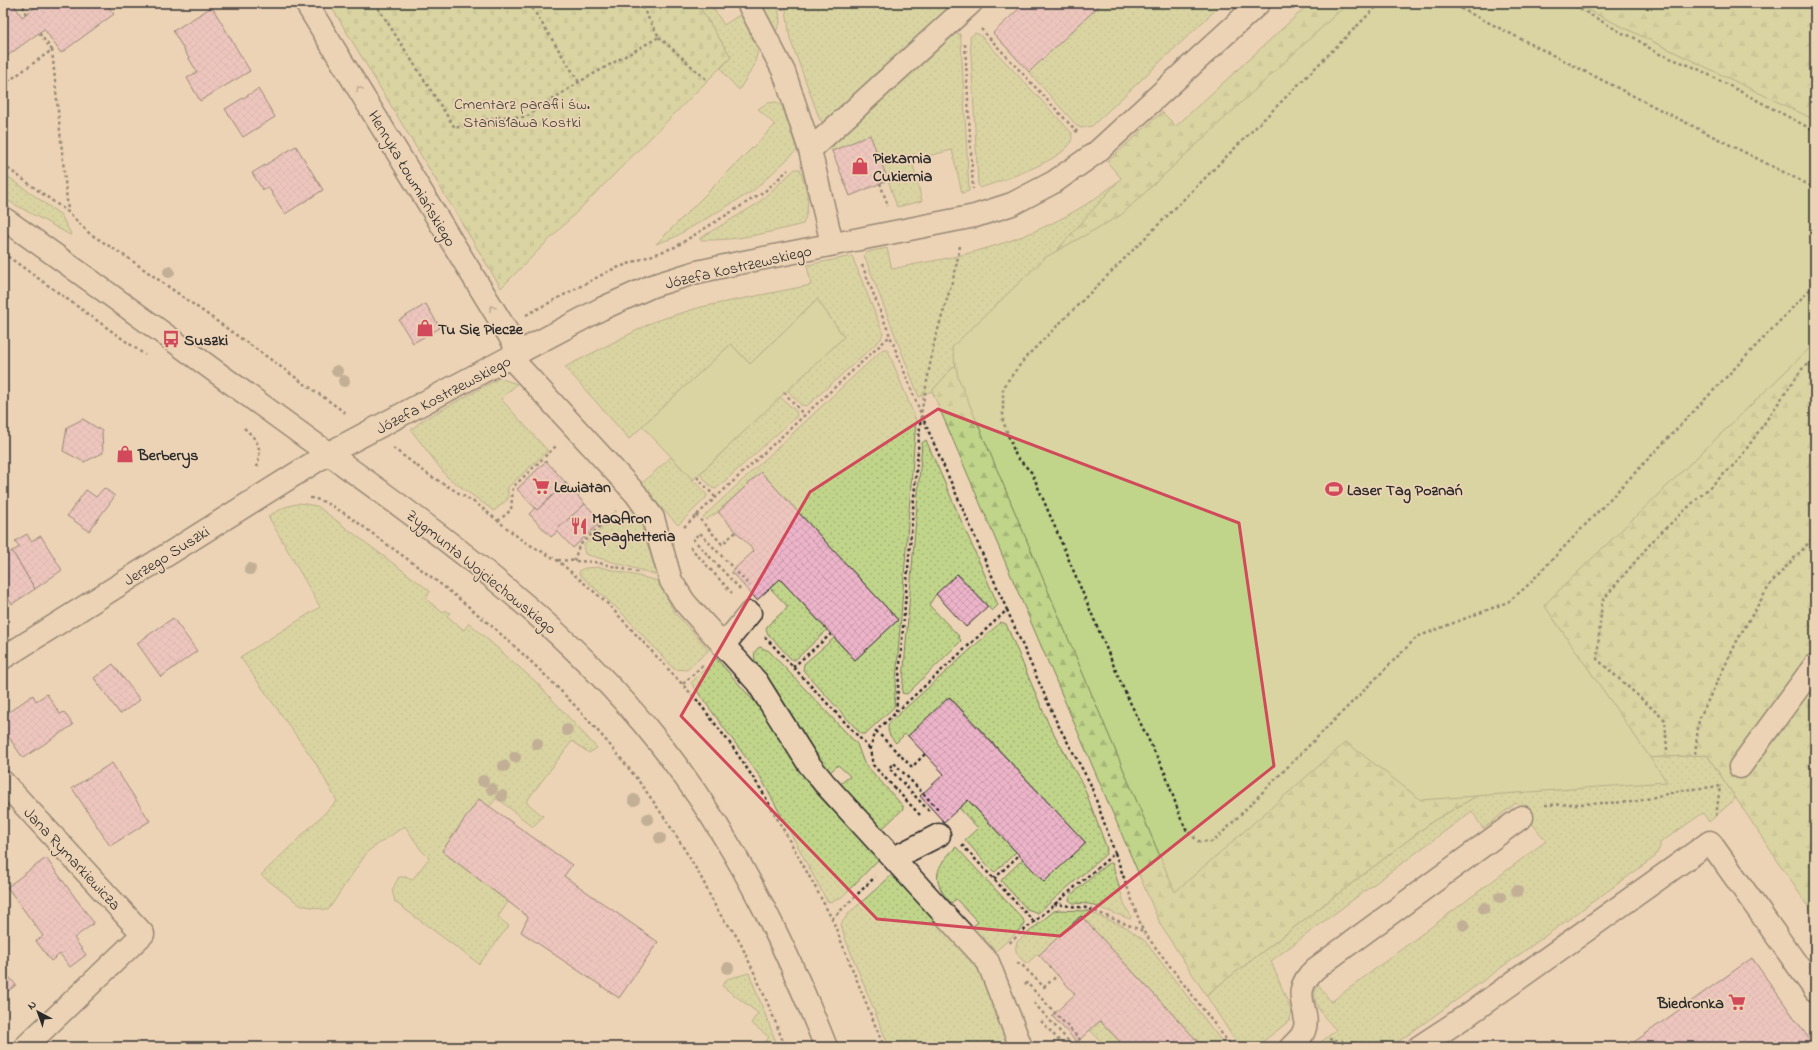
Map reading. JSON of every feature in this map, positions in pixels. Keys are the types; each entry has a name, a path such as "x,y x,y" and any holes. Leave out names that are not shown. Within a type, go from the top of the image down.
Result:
{"street":[{"name":"Henryka Łowmiańskiego","path":"306,3 516,356 575,427 636,494 653,518 671,581 685,603 757,682 808,763 825,784 988,962"},
{"path":"748,3 784,72 810,150 832,244"},
{"name":"Józefa Kostrzewskiego","path":"329,453 516,356 601,309 652,286 697,272 966,217 1012,204 1054,182 1097,152 1259,3"},
{"path":"810,150 967,6"},
{"name":"Zygmunta Wojciechowskiego","path":"3,218 405,509 512,592 584,658 638,717 695,792 741,865 790,960 826,1047"},
{"name":"Jerzego Suszki","path":"3,658 329,453"},
{"path":"724,646 750,613"},
{"path":"1740,767 1815,665"},
{"name":"Jana Rymarkiewicza","path":"3,782 143,934 25,1047"},
{"path":"1297,1040 1305,1028 1301,994 1305,979 1315,969 1522,817"},
{"path":"894,858 939,835"},
{"path":"1419,1047 1710,842 1815,990"},
{"path":"988,962 1021,1047"}],"path":[{"path":"26,3 23,10 26,14"},
{"path":"375,3 455,128 498,117 526,117 579,82 659,37"},
{"path":"529,3 579,82"},
{"path":"640,3 659,37 708,81"},
{"path":"1380,3 1026,357 1003,387 1003,421 1016,456 1032,473 1124,690 1165,772 1181,819 1187,831 1198,841 1213,842 1417,637 1508,602 1526,587 1815,284"},
{"path":"1450,3 1815,188"},
{"path":"1570,3 1622,33 1633,37 1657,53 1696,68 1815,131"},
{"path":"967,6 1097,152"},
{"path":"896,712 921,414 934,344 955,272 966,217 973,197 967,6"},
{"path":"39,32 52,50 68,212"},
{"path":"3,85 52,50"},
{"path":"3,165 68,212 89,233 131,260 353,418"},
{"path":"880,183 888,208"},
{"path":"3,253 149,358"},
{"path":"860,261 921,414 1056,723 1090,783 1143,931 1232,1047"},
{"path":"661,546 716,498 804,414 890,336"},
{"path":"1667,750 1665,720 1597,660 1602,601 1656,536 1738,461 1802,369 1815,359"},
{"path":"784,392 804,414"},
{"path":"239,424 253,436 258,444 260,458 257,469"},
{"path":"498,521 511,510 512,487 575,427"},
{"path":"371,432 430,475 477,504 523,541 557,560 605,601 696,699 719,728 762,791 832,919 884,1047"},
{"path":"697,477 716,498"},
{"path":"574,561 579,546 636,494"},
{"path":"696,515 722,544 736,532"},
{"path":"742,590 693,539 700,533 752,588"},
{"path":"1695,754 1699,719 1739,637 1772,583 1815,536"},
{"path":"382,541 480,617 534,664 580,712 626,765 675,834 722,918 734,932 742,946 765,994 786,1047"},
{"path":"557,560 595,562 671,581"},
{"path":"744,580 748,577"},
{"path":"831,634 793,667 870,749 876,731 1007,610"},
{"path":"876,731 912,767 925,754"},
{"path":"932,814 888,768 894,763 938,809"},
{"path":"1522,817 1540,806 1634,802 1683,790 1720,787 1731,780 1740,767"},
{"path":"932,803 936,798"},
{"path":"988,962 1115,852"},
{"path":"994,880 1019,855"},
{"path":"832,919 894,858"},
{"path":"1054,904 1087,908 1143,931"},
{"path":"1014,963 1022,965 1044,987 1058,976"},
{"path":"1021,989 1028,983 1085,1045 1083,1047"},
{"path":"1032,1001 1074,1047"},
{"path":"1064,1022 1068,1018"},
{"path":"1297,1040 1378,1047"}],"highlighted area":[{"path":"938,409 1239,523 1274,766 1060,936 877,919 681,716 810,492"}],"green space":[{"name":"Cmentarz parafii św. Stanisława Kostki","path":"329,3 697,3 731,57 501,288"},
{"path":"697,3 710,3 724,25 741,14 758,50 754,66 739,90 725,75 721,68 731,57"},
{"path":"758,3 778,3 780,23 775,34"},
{"path":"785,3 961,3 825,124 820,120 790,39"},
{"path":"1102,3 1223,3 1092,126 1081,128 1077,126 1029,72"},
{"path":"1310,3 1815,3 1815,917 1707,755 1534,763 1433,821 1206,995 1161,926 932,391 1121,178 1107,162 1162,112 1176,126"},
{"path":"1348,3 1573,3 1815,120 1815,343 1544,605 1667,782 1421,800 1346,742 1175,892 958,377 952,347 1046,257 1121,215"},
{"path":"954,33 960,34 961,41 969,191 962,193 952,150 912,160 922,201 897,207 870,136 832,151 828,144"},
{"path":"975,33 980,35 1072,133 1072,139 1069,145 1053,158 1028,170 980,188 978,184 970,37"},
{"path":"776,102 782,106 797,150 753,191 673,238 656,244 775,125 758,109 767,103"},
{"path":"795,169 800,169 807,196 808,203 806,217 803,224 739,238 700,240 700,238 757,204"},
{"path":"3,173 61,215 72,236 3,198"},
{"path":"1122,178 932,391 919,397 864,255 867,252 887,248 892,269 987,248 1023,236 1058,220 1091,201"},
{"path":"852,256 883,333 881,339 807,406 801,405 787,390 844,337 817,299 750,364 731,344 629,439 565,367 655,321 701,307 811,285 807,265"},
{"path":"817,299 844,337 693,480 642,426 731,344 750,364"},
{"path":"883,349 887,349 889,353 916,420 894,707 865,734 861,734 803,670 804,664 834,638 855,660 898,620 761,472 718,512 706,520 703,517"},
{"path":"500,378 517,384 501,399 548,451 508,487 508,499 494,511 447,477 411,430 421,421"},
{"path":"780,397 796,411 797,416 716,489 712,488 700,474"},
{"path":"926,440 998,605 992,611 958,574 936,594 929,605 958,635 961,641 907,694 902,693 922,443"},
{"path":"671,457 707,495 706,498 678,525 640,485"},
{"path":"300,503 317,506 430,591 426,599 443,613 446,610 450,613 447,616 464,630 469,623 536,682 597,748 589,753 572,741 526,802 543,816 533,827 497,798 489,807 479,799 442,851 508,902 498,917 509,926 479,964 395,902 392,890 399,877 406,877 412,880 429,858 421,850 405,826 368,851 328,910 300,905 261,875 337,801 315,762 240,657 320,607 268,516 285,507"},
{"path":"633,508 639,516 657,575 585,554 583,546 612,519 617,524"},
{"path":"600,567 659,581 674,612 709,650 687,670 674,669 622,613 579,574 580,570 585,568"},
{"path":"780,579 827,630 795,660 791,659 768,634 766,629 768,625 788,607 770,588"},
{"path":"1001,622 1006,624 1049,725 1084,787 1107,849 1106,854 1038,913 1027,909 1001,881 1003,878 1023,859 1086,843 950,697 908,736 905,734 896,743 888,731 889,723"},
{"path":"760,647 769,651 857,744 864,763 903,806 903,809 883,828 880,828 839,785 850,776 838,765 829,773 824,767 755,660 755,652"},
{"path":"716,658 758,706 814,791 879,859 842,897 832,902 827,901 761,778 691,683"},
{"path":"1707,755 1736,798 1709,822 1703,813 1660,843 1660,847 1655,857 1391,1047 1315,1047 1336,1030 1322,1014 1316,1003 1315,991 1318,984 1331,1002 1546,841 1516,803 1483,829 1472,811 1271,961 1292,1013 1289,1021 1256,1047 1239,1047 1206,995 1433,821 1534,763"},
{"path":"968,800 1016,852 995,872 965,840 978,828 959,808"},
{"path":"956,847 1023,919 1025,925 996,951 972,927 978,922 956,899 951,903 944,895 940,887 938,874 940,867 943,861"},
{"path":"1112,863 1125,906 1131,916 1130,919 1089,904 1073,903 1069,900 1070,896 1107,864"},
{"path":"892,875 896,875 980,968 1010,1047 889,1047 845,938 841,924 848,914"},
{"path":"1054,911 1087,911 1126,927 1145,941 1226,1047 1203,1047 1081,916 1039,955 1037,954 1027,964 1016,952 1017,942"},
{"path":"749,973 778,1047 762,1047 769,1037 751,1023 758,1013 722,986 727,979"},
{"path":"1100,1021 1125,1047 1104,1047 1105,1046 1090,1030"}],"building":[{"path":"3,3 13,3 22,17 41,3 105,3 114,14 61,53 44,29 3,59"},
{"path":"1025,3 1102,3 1029,72 993,33"},
{"path":"212,7 250,71 200,101 187,78 197,72 173,31"},
{"path":"258,89 275,117 243,137 225,109"},
{"name":"Piekarnia Cukiernia","path":"870,135 888,180 850,196 832,151"},
{"path":"296,146 323,190 285,214 268,187 263,190 252,173"},
{"path":"426,304 440,328 413,343 399,320"},
{"path":"83,419 102,431 103,453 84,462 63,451 67,427"},
{"name":"Lewiatan","path":"546,461 566,483 537,510 517,489"},
{"path":"761,472 898,620 855,660 780,579 757,600 731,572 754,551 718,512"},
{"path":"566,483 585,504 556,530 557,532 551,537 529,514 535,508 537,510"},
{"path":"104,488 115,496 89,531 67,516 86,490 96,497"},
{"name":"MaQAron Spaghetteria","path":"585,504 602,521 573,548 556,530"},
{"path":"27,534 31,541 41,536 62,570 35,589 12,551 20,547 15,541"},
{"path":"12,551 35,589 12,604 3,591 3,557"},
{"path":"957,574 988,607 966,627 936,594"},
{"path":"173,618 197,651 161,677 137,643"},
{"path":"113,664 140,700 120,714 94,678"},
{"path":"47,694 60,714 64,712 73,725 23,758 3,729 3,716 33,695 36,701"},
{"path":"949,697 1086,843 1044,882 968,800 944,822 920,796 944,774 908,736"},
{"path":"112,763 150,821 110,846 72,788"},
{"path":"479,799 572,865 564,876 658,942 619,998 521,932 528,917 442,851"},
{"path":"46,858 94,923 74,938 86,955 70,967 60,954 51,961 36,941 43,936 7,887"},
{"path":"1081,916 1203,1047 1125,1047 1100,1021 1077,1042 1052,1016 1075,994 1039,955"},
{"name":"Biedronka","path":"1752,958 1815,1047 1627,1047"},
{"path":"3,970 16,985 3,995"}],"place":[{"name":"Piekarnia Cukiernia","path":"860,166"},
{"name":"Tu Się Piecze","path":"425,328"},
{"name":"Suszki","path":"171,339"},
{"name":"Berberys","path":"125,454"},
{"name":"Lewiatan","path":"541,486"},
{"name":"Laser Tag Poznań","path":"1334,489"},
{"name":"MaQAron Spaghetteria","path":"579,526"},
{"name":"Biedronka","path":"1737,1002"}]}
